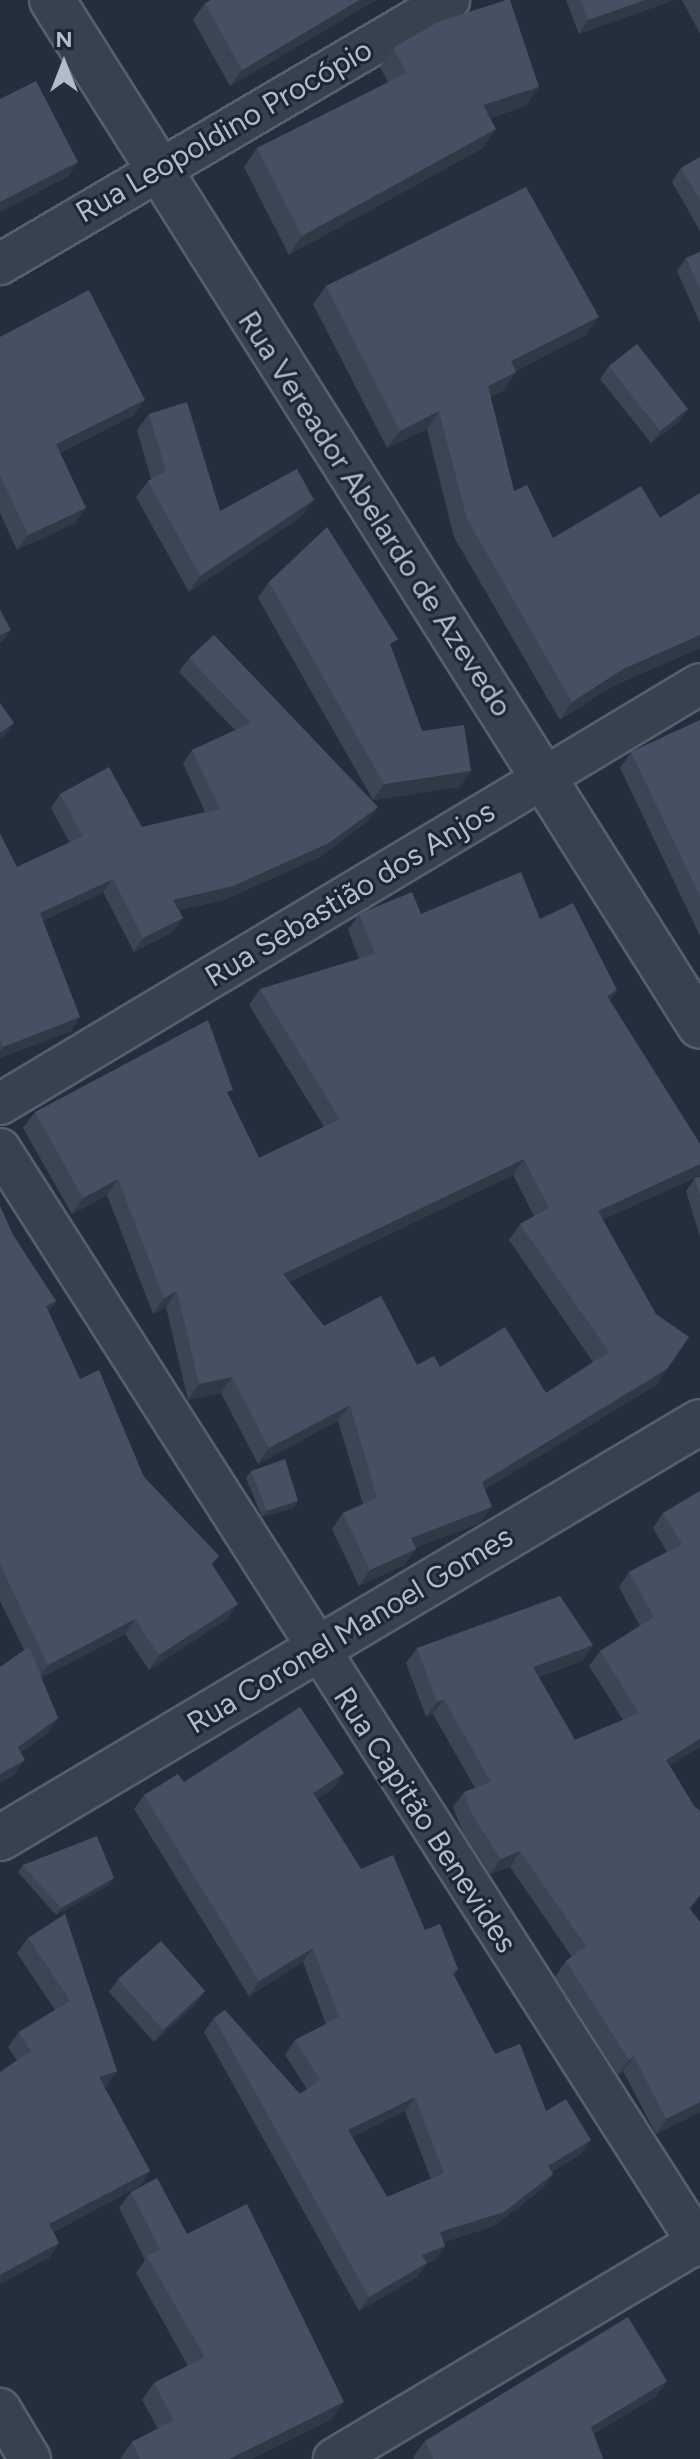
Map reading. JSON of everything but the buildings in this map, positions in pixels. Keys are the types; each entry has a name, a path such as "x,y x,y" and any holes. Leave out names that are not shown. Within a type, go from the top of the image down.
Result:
{"street":[{"name":"Rua Vereador Abelardo de Azevedo","path":"52,0 153,171 544,777 700,1026"},
{"name":"Rua Leopoldino Procópio","path":"0,264 153,171 449,0"},
{"name":"Rua Sebastião dos Anjos","path":"0,1104 700,684"},
{"name":"Rua Capitão Benevides","path":"0,1149 316,1651 699,2243"},
{"name":"Rua Coronel Manoel Gomes","path":"0,1838 700,1422"},
{"path":"334,2459 699,2243"},
{"path":"0,2409 30,2459"}]}
